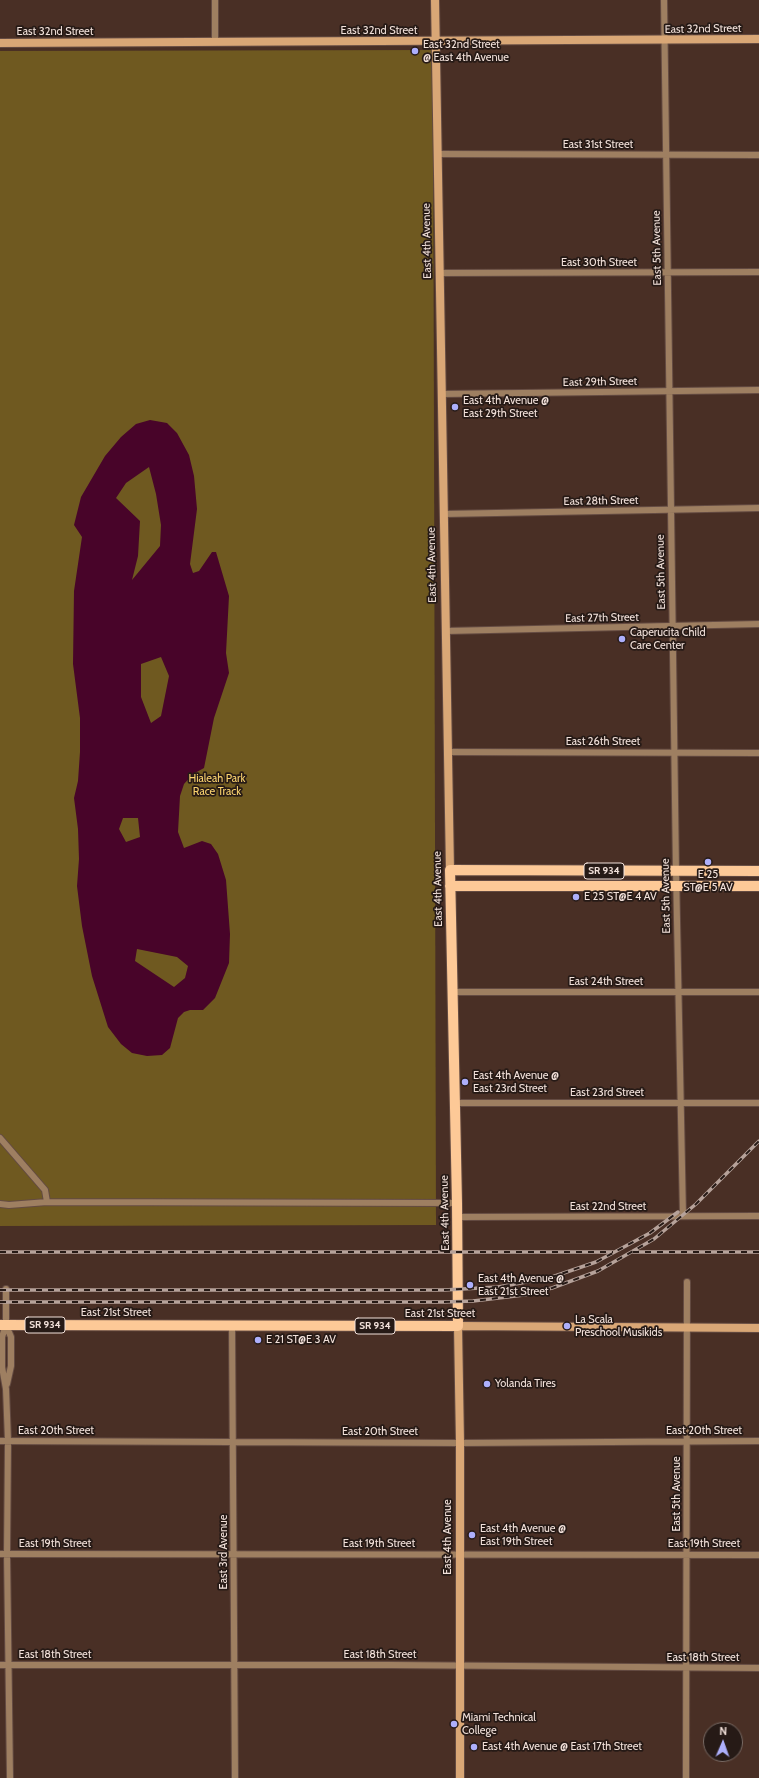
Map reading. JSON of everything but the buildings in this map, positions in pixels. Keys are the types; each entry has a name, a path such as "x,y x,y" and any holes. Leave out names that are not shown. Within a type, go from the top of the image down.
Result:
{"main road":[{"name":"East 4th Avenue","path":"435,0 447,752 457,1203 460,1443 460,1778"},
{"name":"East 32nd Street","path":"0,43 435,42 759,39"},
{"name":"SR 934","path":"450,870 759,871"},
{"name":"SR 934","path":"450,886 759,886"},
{"name":"East 21st Street","path":"3,1325 759,1328"}],"street":[{"path":"215,0 215,42"},
{"name":"East 5th Avenue","path":"664,0 668,391 683,1216"},
{"name":"East 31st Street","path":"438,154 759,155"},
{"name":"East 30th Street","path":"439,273 759,272"},
{"name":"East 29th Street","path":"442,394 759,390"},
{"name":"East 28th Street","path":"444,514 759,508"},
{"name":"East 27th Street","path":"445,631 759,624"},
{"name":"East 26th Street","path":"447,752 759,753"},
{"name":"East 24th Street","path":"453,992 759,992"},
{"name":"East 23rd Street","path":"455,1103 759,1103"},
{"path":"0,1138 44,1190 46,1202"},
{"path":"0,1204 46,1202 457,1203"},
{"name":"East 22nd Street","path":"457,1217 759,1216"},
{"name":"East 5th Avenue","path":"686,1778 687,1282"},
{"path":"6,1289 1,1347 2,1367 6,1389 8,1441 7,1554 10,1778"},
{"path":"3,1325 11,1337 11,1366 6,1389"},
{"name":"East 3rd Avenue","path":"232,1325 235,1778"},
{"name":"East 20th Street","path":"0,1441 460,1443 759,1441"},
{"name":"East 19th Street","path":"0,1554 759,1554"},
{"name":"East 18th Street","path":"0,1665 759,1668"}],"green space":[{"name":"Hialeah Park Race Track","path":"433,50 436,1225 0,1226 0,51"}],"shaded area":[{"path":"150,420 167,423 177,433 189,455 194,476 197,509 190,564 193,573 199,571 212,552 216,552 229,596 226,653 229,673 214,718 204,768 193,774 184,784 180,796 178,832 184,848 202,841 211,844 218,854 226,880 230,934 229,963 215,998 203,1010 190,1010 184,1012 178,1018 170,1048 162,1055 147,1056 132,1053 121,1044 108,1027 92,976 82,926 77,886 79,859 78,829 74,798 78,781 80,718 73,664 74,591 82,537 74,525 81,497 105,456 121,437 136,424","holes":["149,467 156,494 161,525 160,546 132,580 138,556 140,521 116,498 126,483","161,657 169,676 161,716 151,723 141,697 141,664","123,818 138,818 140,837 126,842 119,829","137,949 177,957 188,966 185,978 174,987 135,961"]}],"railway":[{"path":"0,1302 444,1302 473,1301 524,1295 552,1288 598,1271 654,1239 696,1204 759,1141"},
{"path":"0,1290 444,1290 498,1287 549,1278 596,1262 650,1233 678,1212"},
{"path":"0,1252 613,1252"},
{"path":"633,1252 759,1252"}],"place":[{"name":"East 32nd Street @ East 4th Avenue","path":"415,51"},
{"name":"East 4th Avenue @ East 29th Street","path":"455,407"},
{"name":"Caperucita Child Care Center","path":"622,639"},
{"name":"E 25 ST@E 5 AV","path":"708,862"},
{"name":"E 25 ST@E 4 AV","path":"576,897"},
{"name":"East 4th Avenue @ East 23rd Street","path":"465,1082"},
{"name":"East 4th Avenue @ East 21st Street","path":"470,1285"},
{"name":"La Scala Preschool Musikids","path":"567,1326"},
{"name":"E 21 ST@E 3 AV","path":"258,1340"},
{"name":"Yolanda Tires","path":"487,1384"},
{"name":"East 4th Avenue @ East 19th Street","path":"472,1535"},
{"name":"Miami Technical College","path":"454,1724"},
{"name":"East 4th Avenue @ East 17th Street","path":"474,1747"}]}
